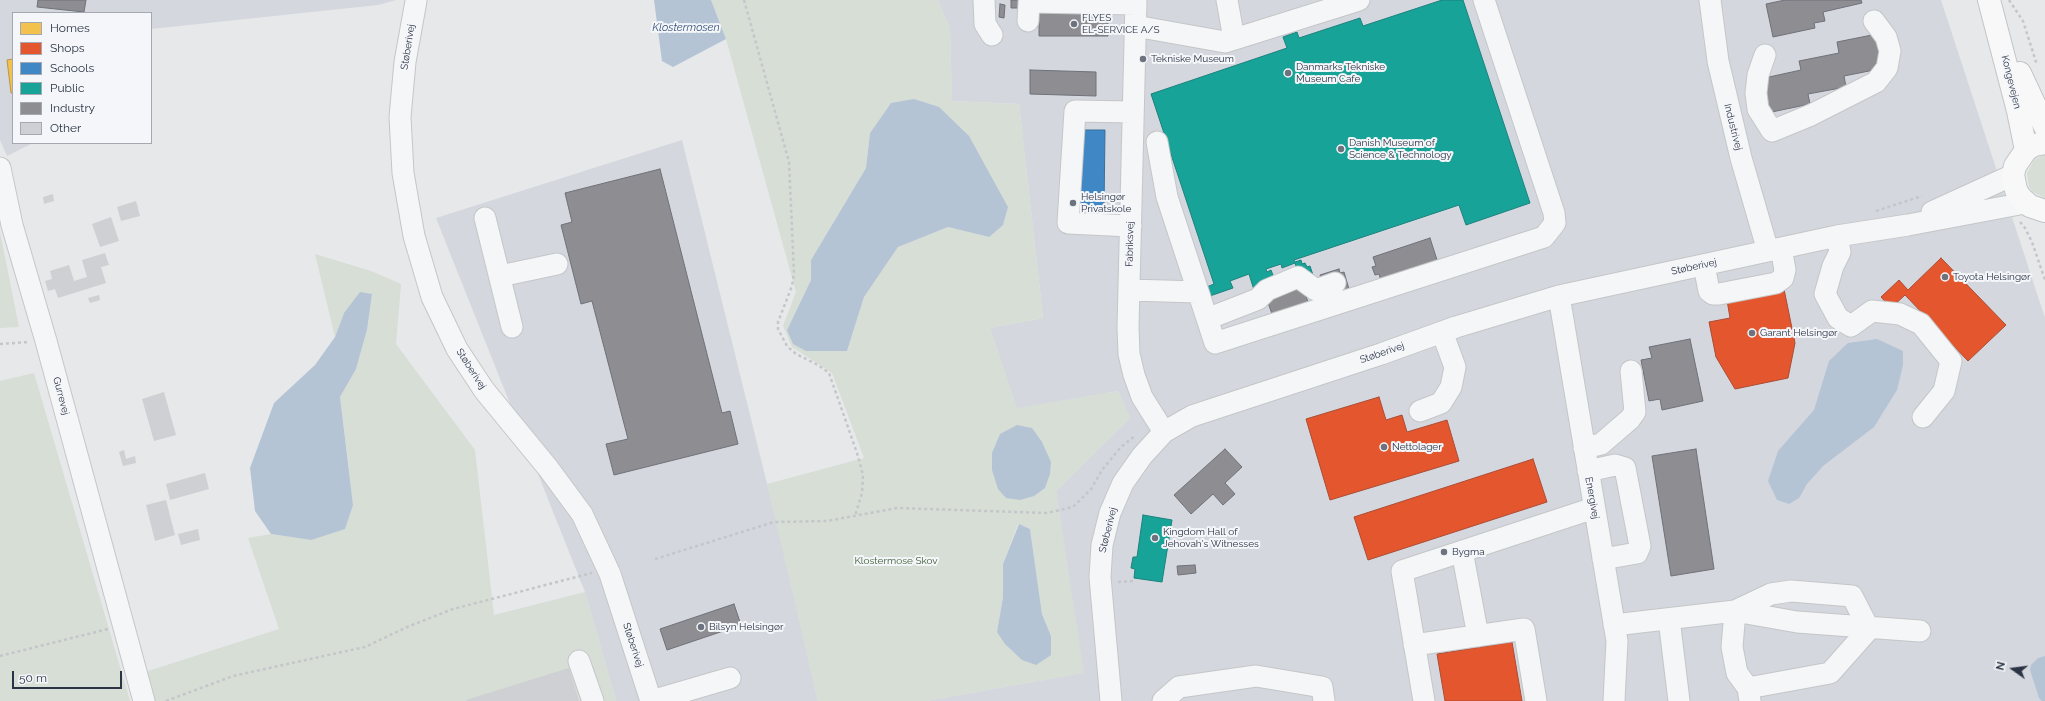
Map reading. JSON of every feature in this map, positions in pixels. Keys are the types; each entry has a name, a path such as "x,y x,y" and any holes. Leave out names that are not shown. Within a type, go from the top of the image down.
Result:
{"main road":[{"name":"Kongevejen","path":"1997,4 2045,127"},
{"name":"Kongevejen","path":"1997,4 2018,111 2035,147"},
{"path":"2035,147 2015,166 2013,175 2016,190 2040,210"}],"street":[{"path":"984,0 985,24 992,35"},
{"path":"1135,26 1225,42 1358,0"},
{"path":"1157,142 1167,197 1215,343 1544,237 1552,229 1555,223 1554,213 1484,0"},
{"name":"Industrivej","path":"1704,265 1708,291 1713,294 1776,283 1783,278 1785,270 1774,250 1741,158 1718,61 1710,0"},
{"name":"Støberivej","path":"416,1 405,62 400,117 403,173 414,236 432,296 457,348 484,390 548,468 582,514 607,567 651,701"},
{"path":"1231,1 1234,39"},
{"path":"1028,21 1030,2 1136,2"},
{"name":"Fabriksvej","path":"1136,2 1129,334 1132,368 1142,398 1160,426"},
{"path":"1765,55 1758,75 1756,93 1758,109 1772,131 1811,115 1876,82 1888,68 1890,51 1886,37 1874,21"},
{"path":"1131,226 1068,223 1075,111 1133,112"},
{"name":"Gurrevej","path":"0,168 12,225 46,341 144,701"},
{"name":"Støberivej","path":"1886,228 1943,208 2013,175"},
{"name":"Støberivej","path":"1111,701 1100,577 1102,545 1110,513 1123,483 1142,456 1160,426 1442,332 1559,296 1837,236 1886,228 2040,210"},
{"path":"485,218 512,327"},
{"path":"1837,236 1840,252 1833,266 1825,294 1838,318 1851,326 1872,311 1900,314 1922,324 1951,361 1944,391 1923,416"},
{"path":"500,276 557,264"},
{"path":"1207,319 1258,299 1267,290 1298,277 1316,290 1335,283"},
{"path":"1129,290 1198,292"},
{"name":"Energivej","path":"1559,296 1617,641 1614,701"},
{"path":"1420,411 1441,403 1451,387 1455,367 1442,332"},
{"path":"1584,448 1601,444 1630,419 1635,412 1631,371"},
{"path":"1588,471 1615,465 1624,468 1640,546 1637,554 1603,559"},
{"path":"1424,701 1402,571 1594,508"},
{"path":"1462,551 1478,636"},
{"path":"1735,611 1771,594 1791,591 1852,596 1869,629"},
{"path":"1614,625 1735,611 1797,622 1869,629 1920,631"},
{"path":"1735,611 1732,647 1736,673 1749,694 1830,673 1869,629"},
{"path":"1670,619 1679,701"},
{"path":"1414,645 1524,629 1536,701"},
{"path":"579,661 593,701"},
{"path":"1163,701 1179,687 1256,676 1318,696"},
{"path":"651,701 730,678"}],"path":[{"path":"744,0 789,162 794,273 792,286 780,315 778,329 787,346 796,354 818,365 829,373 858,453 862,475 862,493 855,516"},
{"path":"1997,4 2023,22 2038,67"},
{"path":"0,344 46,341"},
{"path":"655,559 774,522 827,521 897,508 1047,513 1073,507 1091,488 1102,470 1121,447 1160,426"},
{"path":"166,701 233,676 365,647 407,627 453,609 586,576 607,567"},
{"path":"0,656 124,625"}],"shaded area":[{"path":"0,0 396,0 378,5 152,29 152,12 12,12 12,144 31,144 7,156 0,140"},
{"path":"938,0 1941,0 2045,318 2045,701 926,701 1083,673 1056,491 1130,418 1118,391 1017,409 990,328 1043,318 1019,104 952,101 950,29"},
{"path":"682,140 779,532 818,701 616,701 585,592 436,218"}],"green space":[{"name":"Klostermose Skov","path":"711,0 938,0 950,29 952,101 1019,104 1043,318 990,328 1017,408 1118,391 1130,418 1056,491 1084,673 926,701 818,701 767,484 864,458 832,373 792,347 783,326 796,292 726,39","holes":["891,103 989,237 948,227 898,247 864,297 847,351 787,330 811,280 811,260 866,168 870,133","1018,524 1030,529 1042,614 1051,636 997,632 1003,597 1003,564"]},
{"path":"2045,154 2045,198 2033,192 2029,187 2027,173 2034,160"},
{"path":"0,232 19,327 0,328"},
{"path":"315,254 371,271 401,284 396,344 475,450 494,615 585,592 616,701 150,701 142,673 279,629 248,538 271,534 311,540 353,505 340,397 356,369 367,330 372,294 344,313 335,337"},
{"path":"34,373 130,701 0,701 0,381"}],"water":[{"name":"Klostermosen","path":"654,0 711,0 726,39 673,67 662,61"},
{"path":"914,99 939,107 969,136 1008,207 1003,225 989,237 948,227 898,247 864,297 847,351 806,351 793,344 787,330 811,280 811,260 866,168 870,133 891,103"},
{"path":"360,292 372,294 367,330 356,369 340,397 353,505 345,529 311,540 271,534 255,511 250,468 274,403 315,365 335,337 344,313"},
{"path":"1877,339 1903,351 1903,365 1897,390 1874,427 1823,466 1807,484 1799,498 1789,504 1777,500 1768,481 1778,451 1814,410 1829,361 1848,343"},
{"path":"1017,425 1032,428 1042,442 1051,462 1050,474 1045,488 1034,496 1020,500 1006,498 998,489 992,470 992,453 1000,434"},
{"path":"1019,524 1030,529 1042,614 1051,636 1051,655 1036,665 1022,660 1005,644 997,632 1003,597 1003,564"},
{"path":"2045,656 2045,701 2042,701 2039,698 2030,670 2031,665 2038,658"}],"building: Homes":[{"path":"12,59 12,93 11,93 7,60"}],"building: Shops":[{"path":"1941,258 2006,325 1968,361 1905,295 1891,308 1881,297 1899,280 1908,290"},
{"name":"Garant Helsingør","path":"1784,289 1795,343 1788,378 1735,389 1716,357 1709,322 1730,318 1727,300"},
{"name":"Nettolager","path":"1379,397 1386,420 1402,415 1407,432 1447,420 1459,461 1330,500 1306,419"},
{"path":"1533,459 1547,502 1368,560 1354,517"},
{"path":"1512,642 1522,701 1445,701 1437,654"}],"building: Schools":[{"path":"1076,130 1105,130 1104,208 1075,209"}],"building: Public":[{"name":"Danish Museum of Science & Technology","path":"1442,0 1463,0 1530,203 1466,225 1459,205 1294,260 1295,262 1301,260 1302,264 1305,263 1307,267 1310,266 1314,278 1298,272 1295,263 1282,268 1281,264 1266,269 1267,272 1271,270 1276,283 1254,290 1249,274 1230,281 1233,288 1207,297 1204,288 1214,284 1151,94 1287,48 1283,37 1297,32 1299,38 1360,18 1363,26"},
{"name":"Kingdom Hall of Jehovah's Witnesses","path":"1143,515 1172,520 1162,582 1134,578 1135,569 1131,568 1133,557 1137,557"}],"building: Industry":[{"path":"38,0 86,0 84,12 37,7"},
{"path":"1011,0 1021,0 1021,8 1011,8"},
{"path":"1785,0 1861,0 1862,3 1823,12 1825,21 1814,23 1815,28 1773,37 1766,4"},
{"path":"1000,4 1005,5 1004,18 999,17"},
{"name":"FLYES EL-SERVICE A/S","path":"1108,11 1108,36 1039,36 1039,12"},
{"path":"1877,34 1884,68 1844,76 1846,87 1808,94 1810,104 1767,113 1760,79 1801,70 1799,61 1839,53 1837,42"},
{"path":"1030,70 1096,72 1096,96 1030,94"},
{"path":"660,169 722,413 730,411 738,444 614,475 606,444 628,439 592,301 581,304 561,225 572,222 565,193"},
{"path":"1430,238 1438,263 1381,281 1379,274 1375,275 1372,267 1376,266 1373,257"},
{"path":"1339,269 1340,273 1344,272 1349,289 1314,304 1312,299 1344,289 1339,274 1321,280 1320,275"},
{"path":"1298,286 1303,288 1308,302 1272,314 1266,297"},
{"path":"1690,339 1703,401 1662,410 1660,399 1649,401 1641,360 1652,358 1649,347"},
{"path":"1225,449 1242,467 1225,483 1235,494 1223,505 1213,494 1191,514 1174,495"},
{"path":"1696,449 1714,569 1671,576 1652,456"},
{"path":"1195,565 1196,573 1178,575 1177,566"},
{"name":"Bilsyn Helsingør","path":"734,604 741,625 667,650 660,629"}],"building: Other":[{"path":"53,194 54,201 44,204 43,197"},
{"path":"136,201 140,216 121,221 117,207"},
{"path":"111,217 119,241 100,247 92,224"},
{"path":"105,253 109,265 101,267 106,283 58,298 55,289 48,291 45,281 52,279 50,271 69,265 74,281 87,277 82,260"},
{"path":"99,295 100,300 90,303 88,298"},
{"path":"164,392 176,435 154,441 142,399"},
{"path":"124,450 126,459 135,456 136,463 123,466 119,452"},
{"path":"205,473 209,489 170,500 166,484"},
{"path":"166,500 175,535 155,541 146,505"},
{"path":"198,529 200,540 181,545 178,534"},
{"path":"569,668 579,701 466,700"}],"place":[{"name":"FLYES EL-SERVICE A/S","path":"1074,24"},
{"name":"Tekniske Museum","path":"1143,59"},
{"name":"Danmarks Tekniske Museum Cafe","path":"1288,73"},
{"name":"Danish Museum of Science & Technology","path":"1341,149"},
{"name":"Helsingør Privatskole","path":"1073,203"},
{"name":"Toyota Helsingør","path":"1945,277"},
{"name":"Garant Helsingør","path":"1752,333"},
{"name":"Nettolager","path":"1384,447"},
{"name":"Kingdom Hall of Jehovah's Witnesses","path":"1155,538"},
{"name":"Bygma","path":"1444,552"},
{"name":"Bilsyn Helsingør","path":"701,627"}]}
